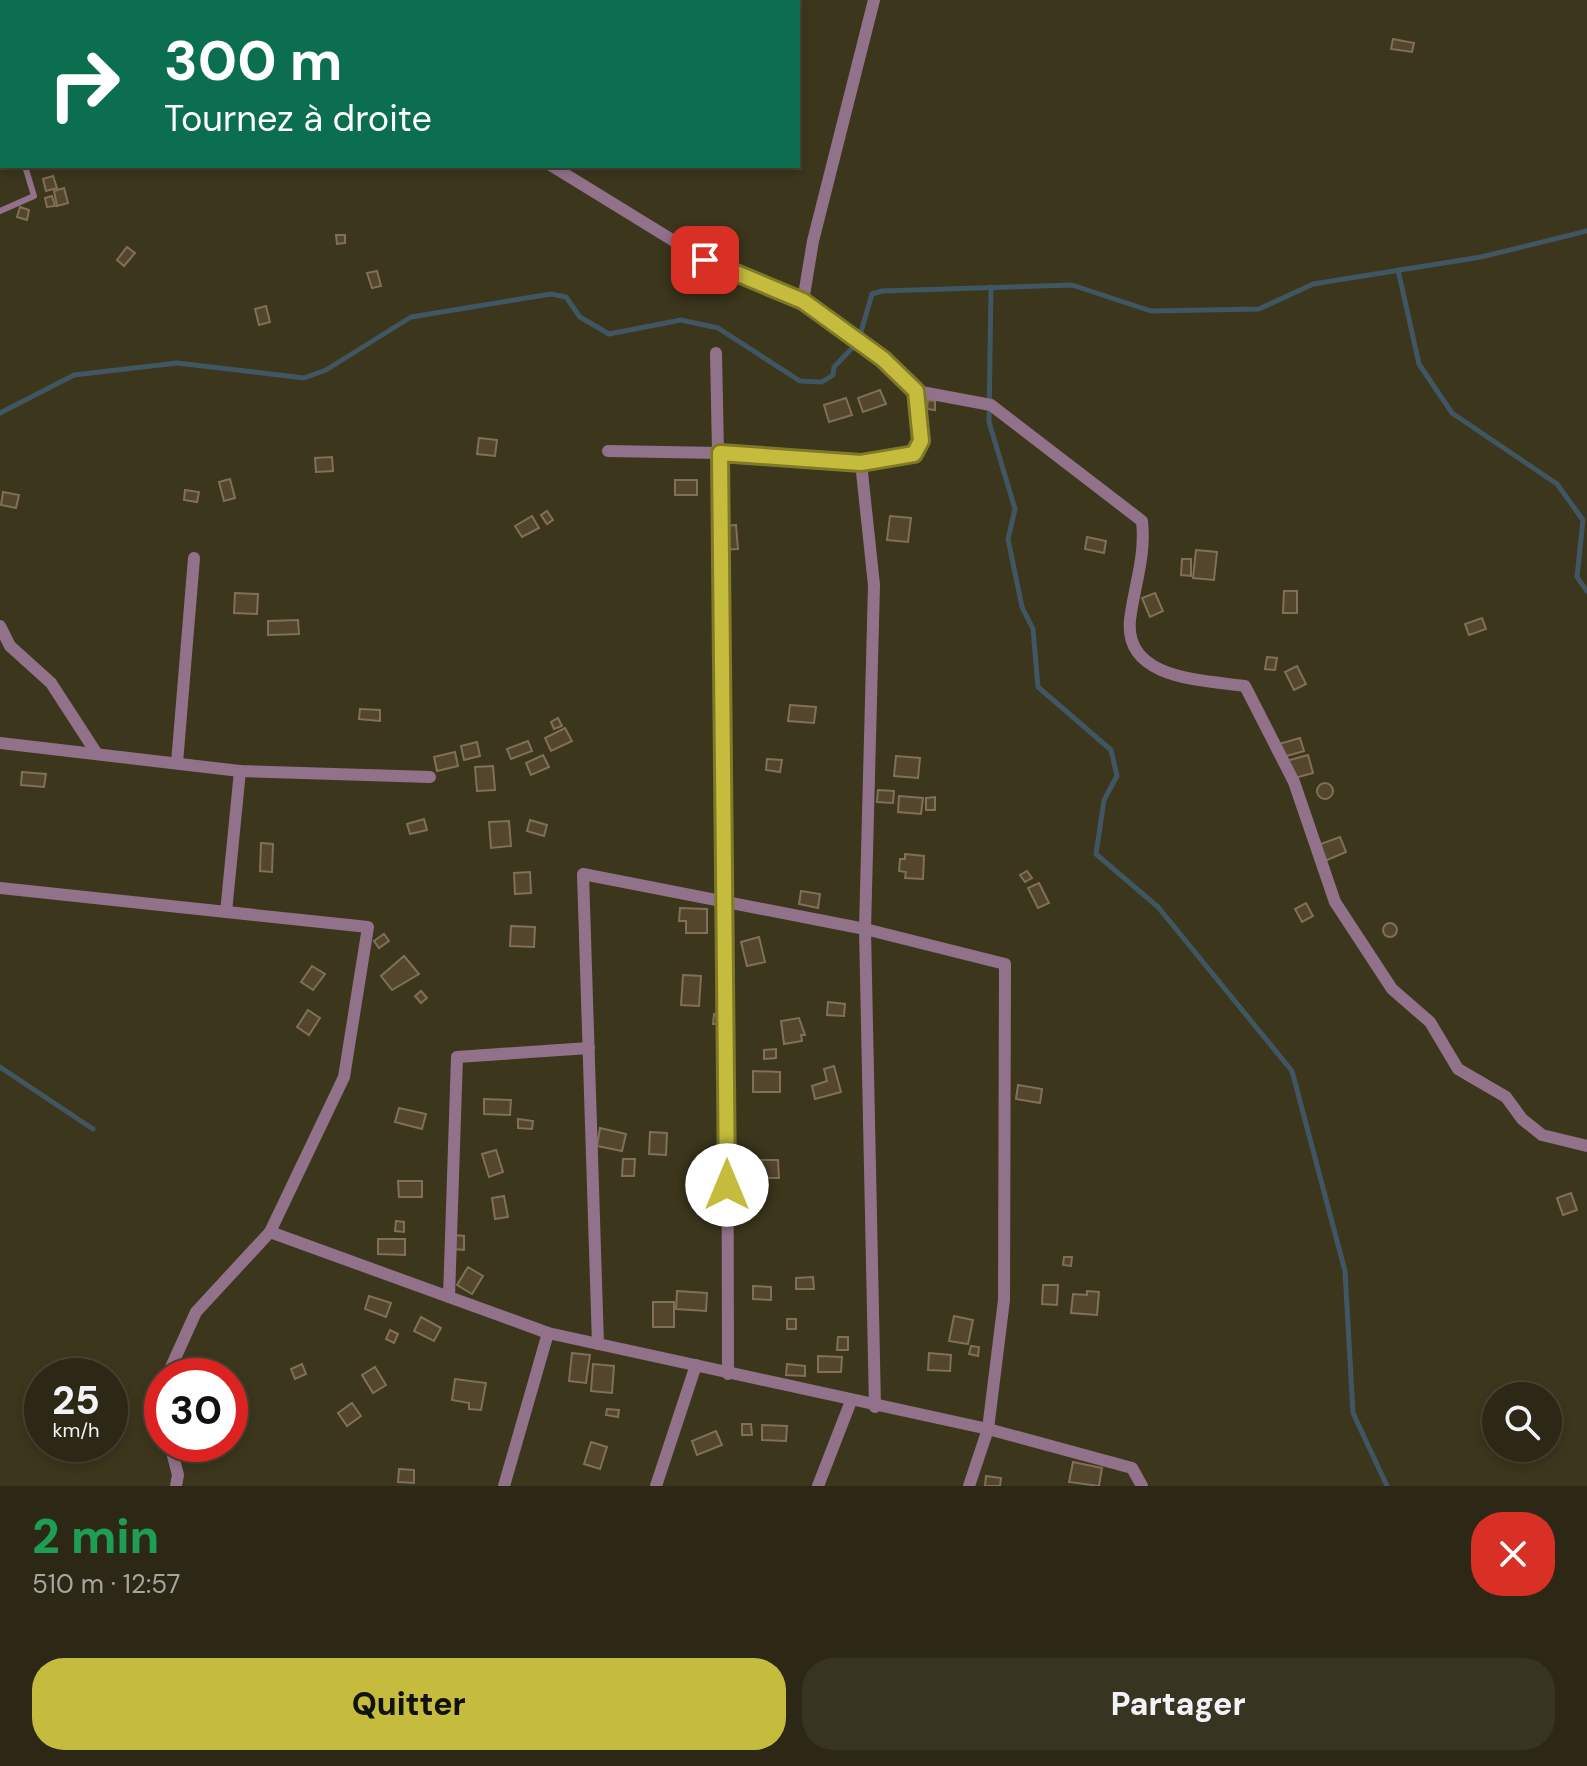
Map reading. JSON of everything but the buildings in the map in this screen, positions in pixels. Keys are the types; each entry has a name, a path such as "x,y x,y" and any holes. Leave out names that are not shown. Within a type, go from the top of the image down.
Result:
{"street":[{"path":"803,301 813,241 874,0"},
{"path":"555,168 705,260 803,301 883,359 916,391 991,405 1142,521 1145,548 1130,622 1132,645 1145,663 1178,676 1245,686 1294,782 1335,902 1392,989 1430,1022 1458,1069 1506,1097 1522,1119 1542,1135 1587,1146"},
{"path":"716,353 727,901 728,1374"},
{"path":"608,451 720,453 861,463 914,454 921,441 916,391"},
{"path":"861,463 874,585 865,929 875,1407"},
{"path":"177,763 194,558"},
{"path":"0,626 10,646 51,683 97,754"},
{"path":"0,743 240,771 430,777"},
{"path":"226,912 240,771"},
{"path":"598,1344 583,874 865,929 1005,964 1004,1300 988,1429 969,1486"},
{"path":"0,888 368,927 344,1077 270,1232 196,1312 175,1358"},
{"path":"449,1297 457,1057 589,1048"},
{"path":"270,1232 548,1333 875,1407 988,1429 1132,1468 1142,1486"},
{"path":"504,1486 548,1333"},
{"path":"656,1486 696,1365"},
{"path":"818,1486 851,1401"},
{"path":"175,1462 178,1475 176,1486"}],"lane":[{"path":"0,211 34,196 26,168"}],"waterway":[{"path":"0,413 74,375 177,363 304,378 326,370 411,317 551,294 566,297 580,317 609,334 681,320 718,328 800,381 822,382 833,375 834,367 858,342 872,294 882,291 1072,285 1151,311 1259,309 1313,284 1481,257 1587,231"},
{"path":"1398,270 1419,364 1452,413 1557,484 1583,520 1577,577 1587,591"},
{"path":"991,287 989,422 1015,509 1008,539 1022,607 1033,629 1038,687 1111,750 1117,776 1104,800 1096,854 1158,907 1292,1071 1345,1271 1353,1413 1387,1486"},
{"path":"0,1067 93,1129"}],"route":[{"path":"705,260 803,301 883,359 916,391 921,441 914,454 861,463 720,453 727,901 727,1185"}]}
